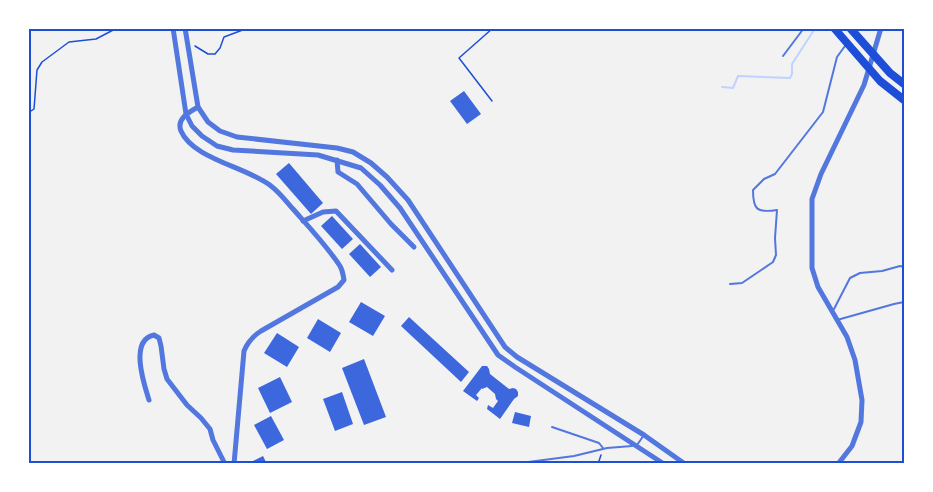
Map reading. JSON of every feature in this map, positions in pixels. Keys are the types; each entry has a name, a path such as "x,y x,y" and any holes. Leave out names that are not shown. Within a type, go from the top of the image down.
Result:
{"main road":[{"path":"834,28 880,81 904,100"},
{"path":"850,28 890,73 904,84"}],"street":[{"path":"173,28 186,114 197,131 217,146 233,150 318,155 361,168 400,208 498,355 664,464"},
{"path":"185,28 198,107 208,122 220,131 237,137 337,148 353,152 372,163 408,200 505,347 517,357 644,435 685,464"},
{"path":"838,464 852,446 861,422 862,400 855,360 847,338 818,287 812,268 812,199 821,174 864,85 880,32"},
{"path":"198,107 186,114 180,125 181,131 191,145 207,155 242,169 271,186 341,268 344,280 338,287 261,331 247,343 244,351 234,464"},
{"path":"337,160 338,172 357,184 414,247"},
{"path":"303,221 323,212 336,211 392,270"},
{"path":"148,400 141,372 140,352 144,342 149,336 154,335 159,338 167,379 210,429 225,464"}],"lane":[{"path":"783,56 804,28"},
{"path":"730,284 742,283 773,262 776,255 777,210 758,211 755,207 753,190 764,179 775,174 823,112 837,57 847,44"},
{"path":"832,312 850,278 860,273 904,267"},
{"path":"837,320 904,302"},
{"path":"552,427 599,443 603,448"},
{"path":"513,464 574,456 603,448 637,446 644,435"}],"path":[{"path":"28,113 34,109 38,70 42,62 69,42 96,39 117,28"},
{"path":"187,40 204,52 215,54 224,37 248,28"},
{"path":"492,101 459,58 494,28"},
{"path":"598,464 603,448"}],"building":[{"path":"464,91 481,114 467,124 450,101"},
{"path":"289,163 323,203 311,214 276,174"},
{"path":"332,216 353,239 342,249 321,226"},
{"path":"360,244 381,267 370,277 349,254"},
{"path":"361,302 385,316 373,336 349,322"},
{"path":"409,317 469,372 461,382 401,326"},
{"path":"318,319 341,333 330,352 307,338"},
{"path":"277,333 299,347 287,367 264,353"},
{"path":"364,359 386,417 364,425 342,368"},
{"path":"482,366 487,366 490,374 509,389 516,389 518,392 518,396 500,419 487,409 488,405 493,408 498,401 495,394 487,387 482,388 476,395 479,398 477,401 463,391"},
{"path":"280,377 292,402 270,413 258,388"},
{"path":"342,392 353,424 335,431 323,399"},
{"path":"515,412 531,416 529,427 512,423"},
{"path":"271,416 284,440 267,449 254,425"},
{"path":"263,456 267,464 247,464"}],"waterway":[{"path":"722,87 733,88 738,76 790,78 792,64 814,30"}]}
